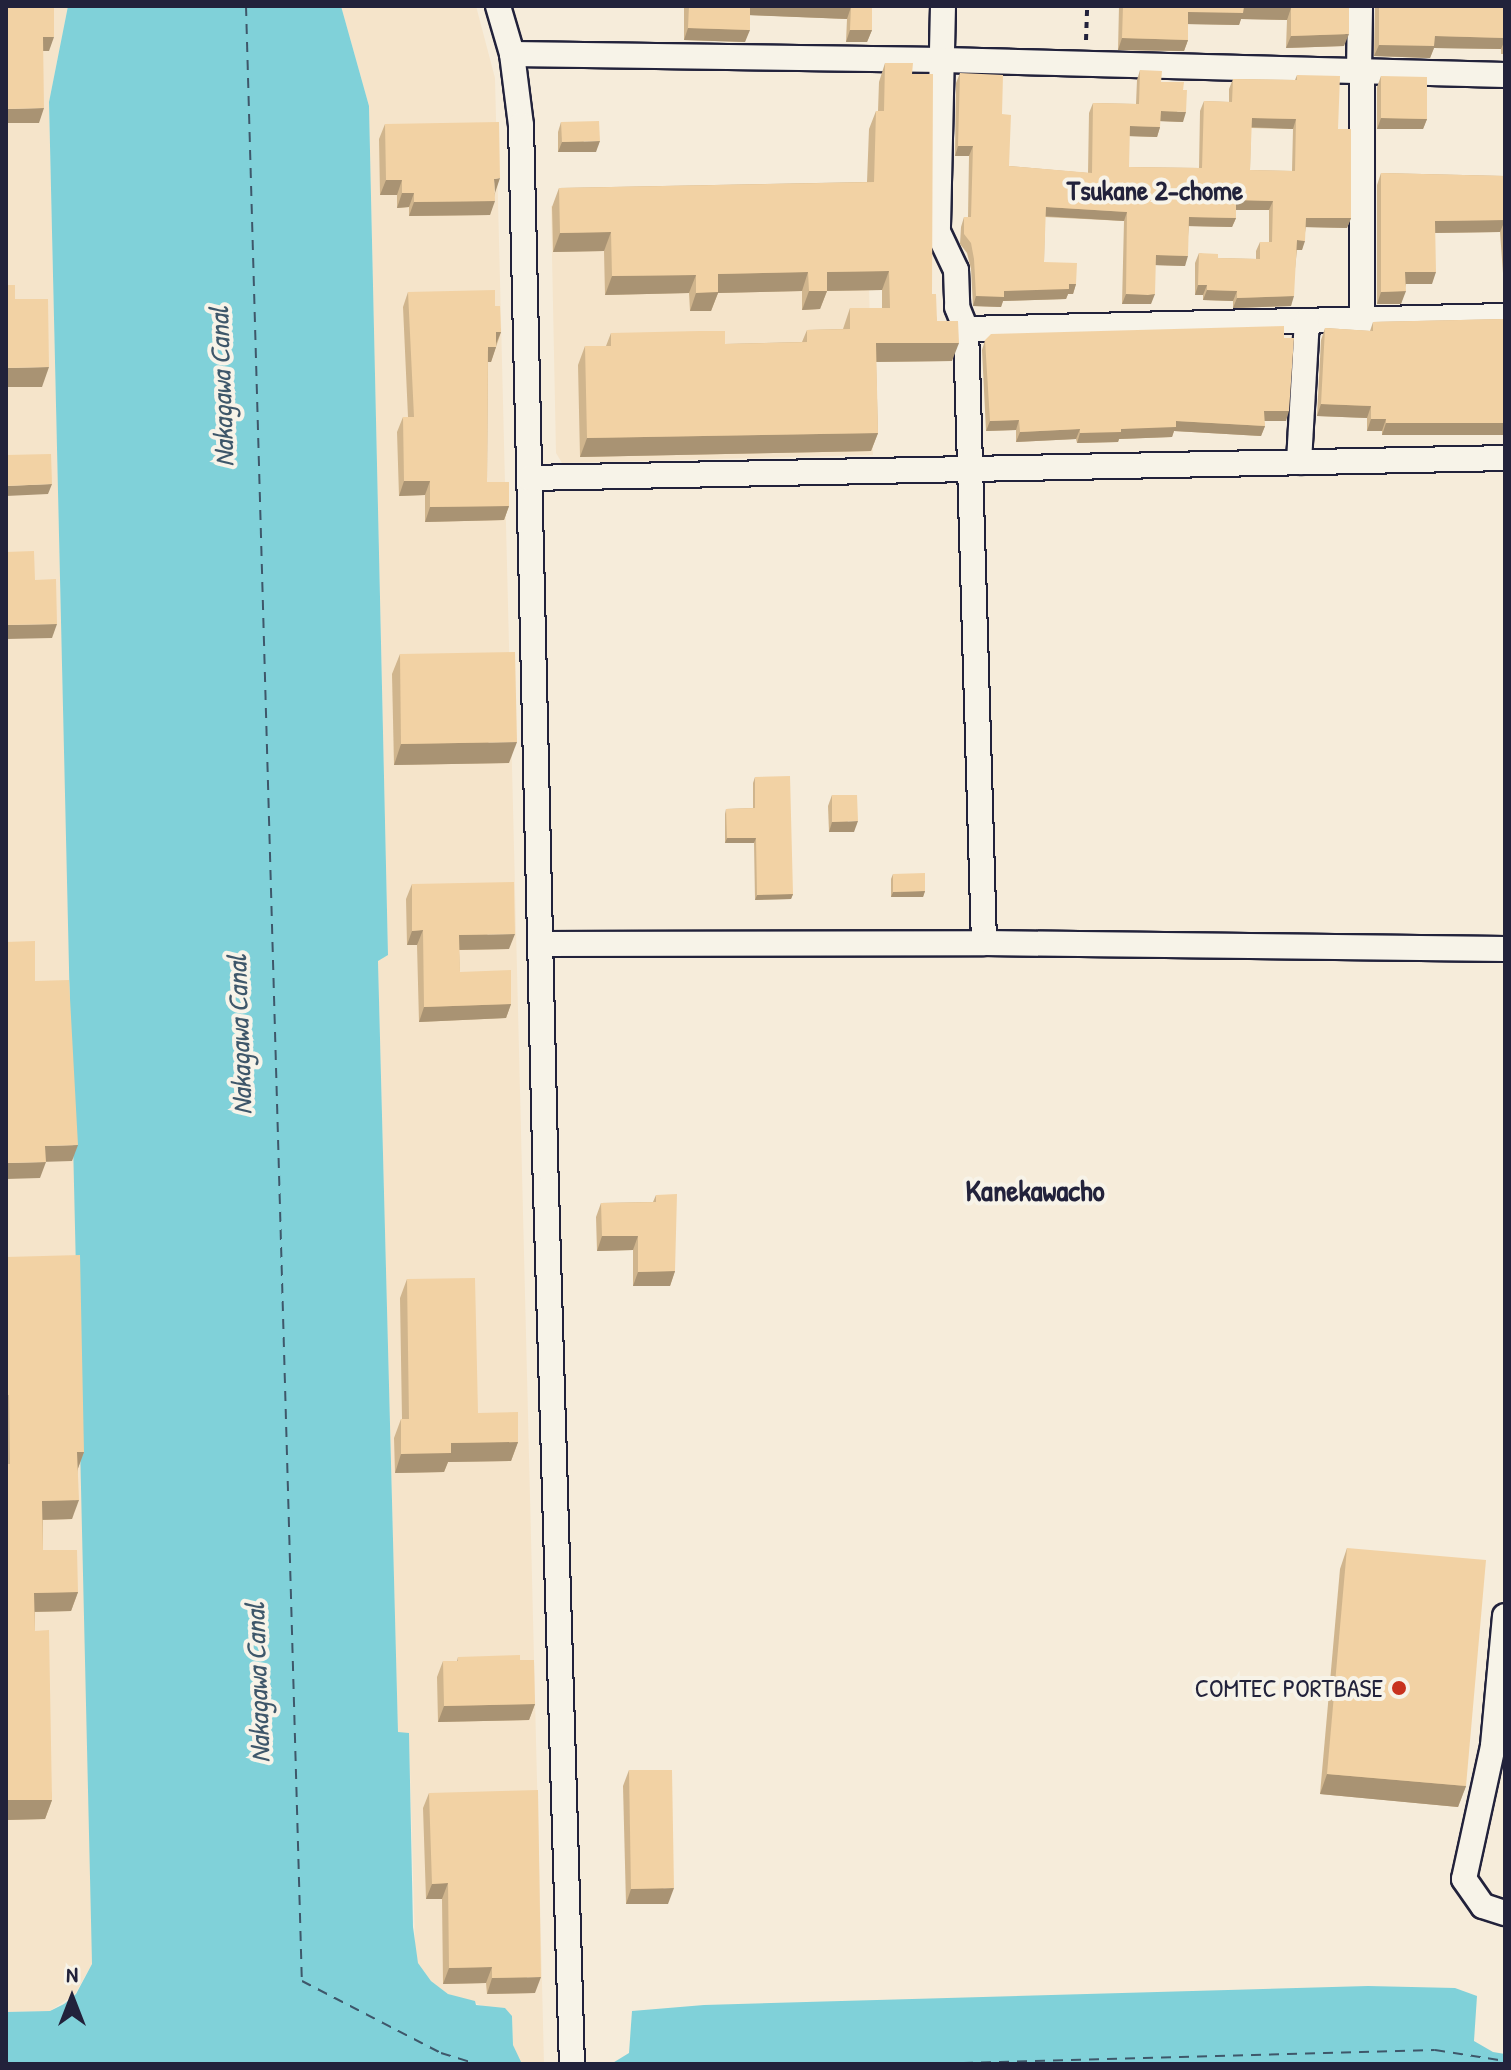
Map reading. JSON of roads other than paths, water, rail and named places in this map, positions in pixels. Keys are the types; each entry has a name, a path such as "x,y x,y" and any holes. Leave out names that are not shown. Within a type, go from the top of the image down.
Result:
{"street":[{"path":"498,6 512,54 521,125 540,944 572,2064"},
{"path":"943,6 938,232 956,270 957,307 966,329 967,469 984,943"},
{"path":"1360,6 1362,320"},
{"path":"512,54 943,60 1505,75"},
{"path":"966,329 1505,316"},
{"path":"1299,462 1307,321"},
{"path":"529,478 1505,458"},
{"path":"540,944 984,943 1505,949"},
{"path":"1505,1616 1493,1746 1464,1879 1483,1906 1505,1913"}],"water":[{"name":"Nakagawa Canal","path":"68,6 341,6 369,106 388,955 378,961 398,1732 409,1733 413,1927 418,1963 431,1981 448,1994 475,2001 476,2005 505,2008 512,2016 513,2045 522,2064 6,2064 6,2012 50,2011 64,2004 76,1994 92,1964 49,102"},
{"path":"1368,1986 1455,1988 1477,1996 1474,2041 1493,2052 1505,2054 1505,2064 611,2064 629,2053 632,2011 704,2005"}],"place":[{"name":"COMTEC PORTBASE","path":"1399,1688"}],"district":[{"name":"Tsukane 2-chome","path":"1155,190"},
{"name":"Kanekawacho","path":"1035,1190"}]}
